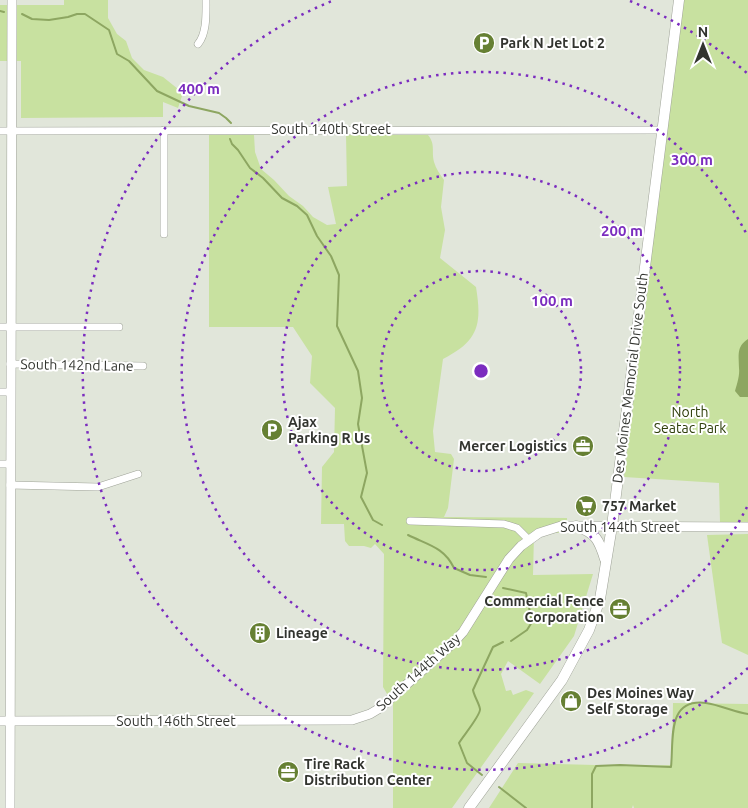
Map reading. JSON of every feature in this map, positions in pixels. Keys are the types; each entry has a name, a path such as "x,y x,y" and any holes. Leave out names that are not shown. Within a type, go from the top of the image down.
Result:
{"main road":[{"name":"Des Moines Memorial Drive South","path":"469,808 562,680 589,630 600,599 612,526 679,0"},
{"path":"576,526 594,535 601,546 606,561"}],"street":[{"path":"10,808 10,485 5,464 10,392 11,327 12,0"},
{"path":"198,44 202,38 206,0"},
{"path":"164,130 164,234"},
{"name":"South 140th Street","path":"0,131 662,130"},
{"path":"0,327 120,327"},
{"name":"South 142nd Lane","path":"10,364 143,366"},
{"path":"0,392 10,392"},
{"path":"10,485 98,487 138,474"},
{"path":"410,521 504,524 518,528 528,539"},
{"name":"South 144th Street","path":"528,539 549,528 561,526 748,527"},
{"name":"South 144th Way","path":"352,720 370,714 380,708 452,644 470,622 509,559 528,539"},
{"name":"South 146th Street","path":"0,721 352,720"}],"green space":[{"path":"64,0 108,0 108,18 117,34 126,41 132,58 144,70 163,77 183,93 178,108 163,102 163,117 21,118 21,61 0,61 0,5 64,5"},
{"name":"North Seatac Park","path":"683,0 748,0 748,522 720,522 719,483 624,477"},
{"path":"209,135 254,135 255,152 261,169 313,217 327,225 336,224 328,187 347,186 346,135 428,135 433,145 435,165 444,180 441,207 445,230 440,258 476,287 478,300 478,321 471,338 455,352 443,359 433,431 435,452 451,454 454,459 448,508 444,517 567,518 567,532 534,535 533,575 593,574 574,636 540,684 508,661 501,674 506,691 511,690 513,695 526,690 534,693 452,808 393,808 393,704 383,687 384,554 375,544 371,548 349,546 345,541 344,524 321,524 322,467 334,452 335,408 310,383 312,356 293,327 209,327"},
{"path":"748,534 748,655 722,643 707,535"},
{"path":"673,703 748,704 748,808 634,808 633,805 632,808 489,808 518,763 672,765"}],"shaded area":[{"path":"748,339 748,397 740,397 735,391 739,374 739,352 744,342"}],"waterway":[{"path":"0,11 4,12"},
{"path":"22,14 32,19 49,20 85,14 109,30 117,54 129,61 157,91 189,106 219,113 231,123"},
{"path":"230,139 250,168 263,178 282,198 297,206 307,215 317,236 331,256 339,275 337,326 358,371 362,398 358,424 367,473 361,497 373,520 382,525"},
{"path":"408,535 440,551 454,568 470,575 486,577"},
{"path":"503,588 526,593 532,622 527,630 511,641"},
{"path":"482,775 467,763 459,743 480,712 473,690 493,647 503,642"},
{"path":"592,808 592,774 596,766 671,767 675,723 678,714 684,707 693,703 706,703 748,714"},
{"path":"499,787 526,808"}],"place":[{"name":"Park N Jet Lot 2","path":"484,43"},
{"name":"Ajax Parking R Us","path":"272,430"},
{"name":"Mercer Logistics","path":"583,446"},
{"name":"757 Market","path":"586,506"},
{"name":"Commercial Fence Corporation","path":"620,609"},
{"name":"Lineage","path":"260,633"},
{"name":"Des Moines Way Self Storage","path":"571,701"},
{"name":"Tire Rack Distribution Center","path":"288,772"}]}
